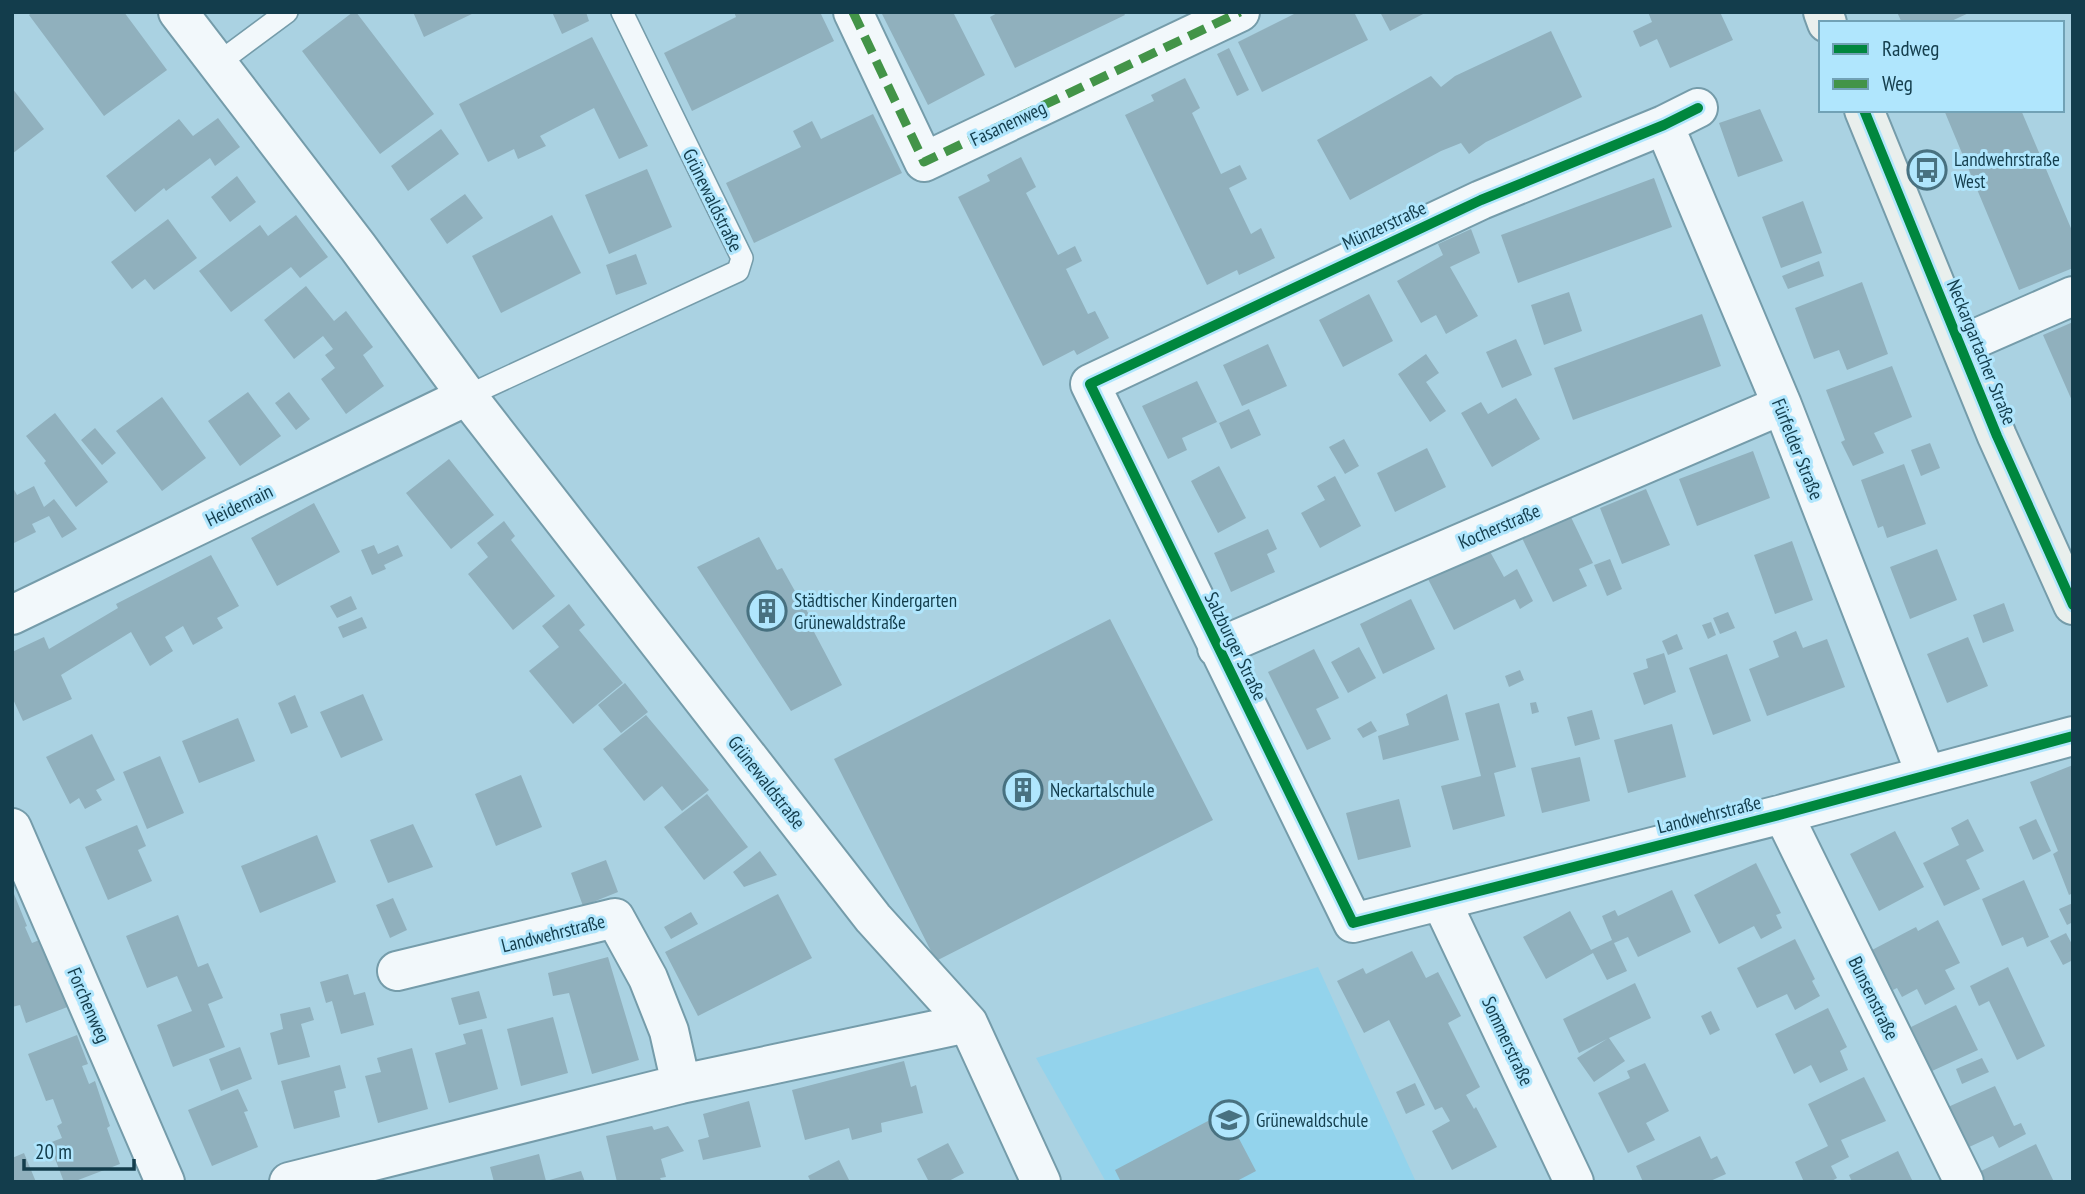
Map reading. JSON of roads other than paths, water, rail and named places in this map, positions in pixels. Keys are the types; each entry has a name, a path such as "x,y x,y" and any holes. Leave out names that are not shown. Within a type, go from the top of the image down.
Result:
{"main road":[{"name":"Neckargartacher Straße","path":"1865,112 1997,436 2073,605"}],"street":[{"name":"Grünewaldstraße","path":"178,12 365,256 467,396 873,918 968,1023 1041,1182"},
{"name":"Fasanenweg","path":"853,12 924,162 1240,12"},
{"name":"Münzerstraße","path":"1090,384 1481,200 1664,125 1698,108"},
{"name":"Fürfelder Straße","path":"1664,125 1782,405 1926,775"},
{"path":"1961,345 2073,296"},
{"name":"Salzburger Straße","path":"1090,384 1353,923"},
{"name":"Heidenrain","path":"12,615 467,396"},
{"name":"Kocherstraße","path":"1217,648 1782,405"},
{"name":"Landwehrstraße","path":"1353,923 1783,814 2073,736"},
{"name":"Bunsenstraße","path":"1783,814 1964,1182"},
{"name":"Forchenweg","path":"12,828 165,1182"},
{"name":"Sommerstraße","path":"1441,901 1574,1182"},
{"name":"Landwehrstraße","path":"397,971 615,918 648,978 665,1020 681,1084"},
{"path":"289,1182 681,1084 968,1023"}],"lane":[{"path":"217,65 287,12"},
{"name":"Grünewaldstraße","path":"467,396 737,271 742,258 622,12"}],"place":[{"name":"Landwehrstraße West","path":"1927,170"},
{"name":"Städtischer Kindergarten Grünewaldstraße","path":"767,611"},
{"name":"Neckartalschule","path":"1023,790"},
{"name":"Grünewaldschule","path":"1229,1120"}]}
